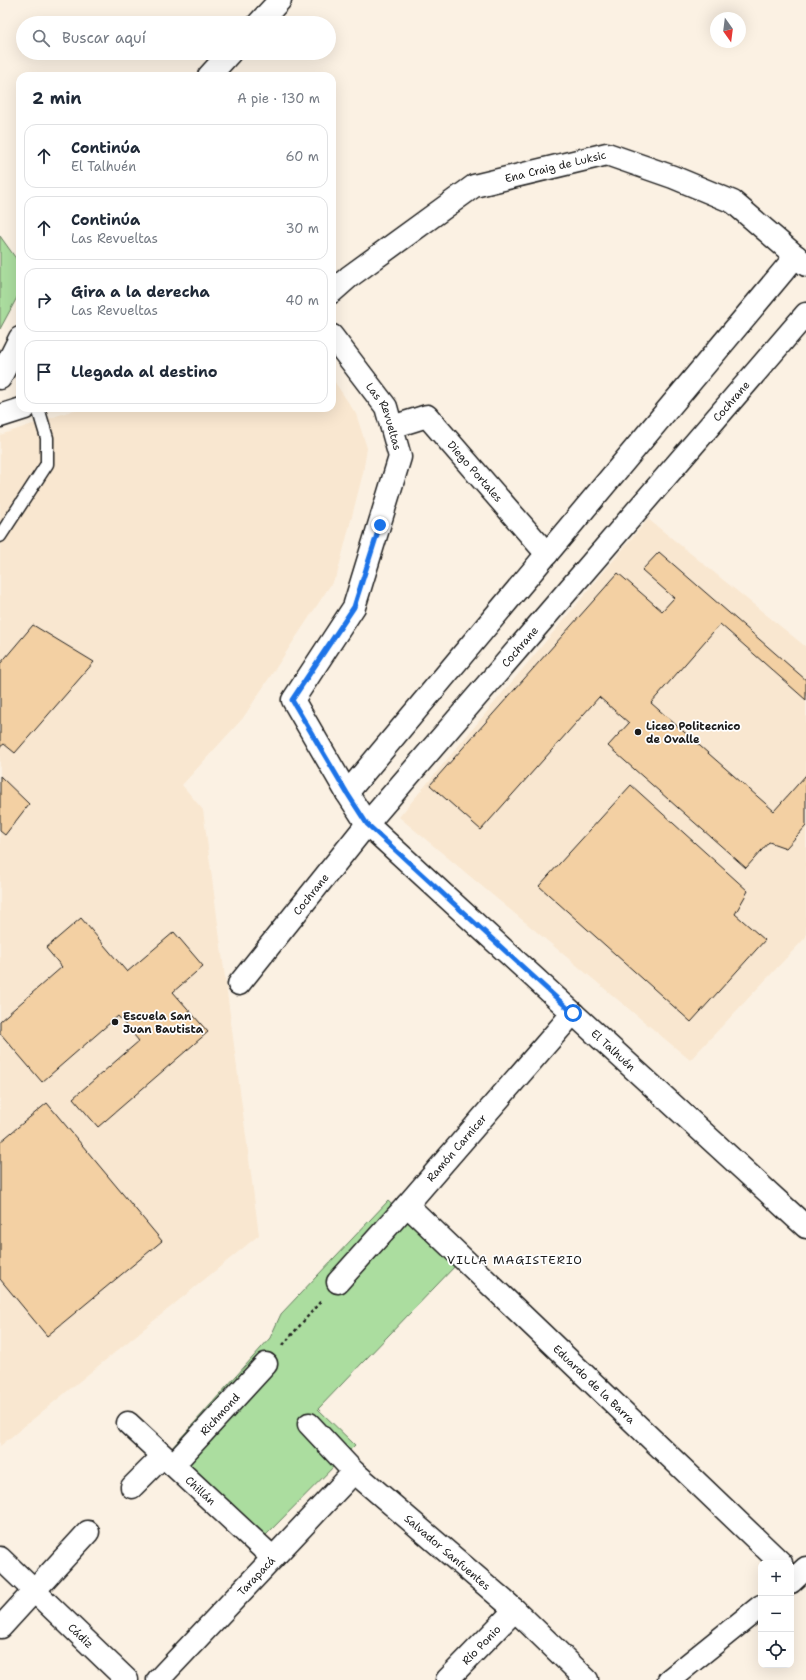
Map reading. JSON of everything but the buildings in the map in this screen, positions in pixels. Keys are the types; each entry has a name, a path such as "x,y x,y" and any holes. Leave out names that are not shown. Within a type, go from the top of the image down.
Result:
{"street":[{"path":"265,16 280,0"},
{"path":"213,72 224,60"},
{"name":"Ena Craig de Luksic","path":"336,288 349,277 474,186 607,154 673,177 732,202 801,260"},
{"path":"347,793 547,554 801,260"},
{"name":"Cochrane","path":"239,984 367,824 806,314"},
{"name":"Las Revueltas","path":"336,341 386,407 400,457 354,607 292,700 367,824"},
{"path":"0,378 16,346"},
{"path":"0,416 16,411"},
{"name":"Diego Portales","path":"392,428 427,416 547,554"},
{"name":"El Talhuén","path":"367,824 806,1227"},
{"name":"Ramón Carnicer","path":"338,1282 573,1013"},
{"name":"Eduardo de la Barra","path":"407,1204 778,1560"},
{"name":"Richmond","path":"132,1487 168,1461 266,1364"},
{"name":"Chillán","path":"128,1423 273,1558"},
{"name":"Salvador Sanfuentes","path":"309,1424 354,1472 515,1610 588,1680"},
{"name":"Tarapacá","path":"158,1680 354,1472"},
{"path":"1,1627 88,1532"},
{"name":"Cádiz","path":"0,1558 128,1680"},
{"path":"668,1680 758,1608"},
{"name":"Río Ponio","path":"447,1680 515,1610"}],"lane":[{"path":"0,536 47,464 47,438 39,412"}],"path":[{"path":"266,1364 338,1282"}],"shaded area":[{"name":"Escuela San Juan Bautista","path":"336,384 356,414 367,448 363,473 337,575 243,718 182,785 203,810 259,1235 0,1446 0,435 68,412 336,412"},
{"name":"Liceo Politecnico de Ovalle","path":"648,519 806,647 806,937 690,1060 399,817"}],"green space":[{"path":"0,236 16,258 16,299 0,329"},
{"path":"388,1201 457,1264 318,1409 355,1445 264,1537 170,1450 270,1338 281,1314"}],"place":[{"name":"Liceo Politecnico de Ovalle","path":"638,732"},
{"name":"Escuela San Juan Bautista","path":"115,1022"}],"district":[{"name":"VILLA MAGISTERIO","path":"515,1260"}],"route":[{"path":"380,525 354,607 292,700 367,824 573,1013"}]}
